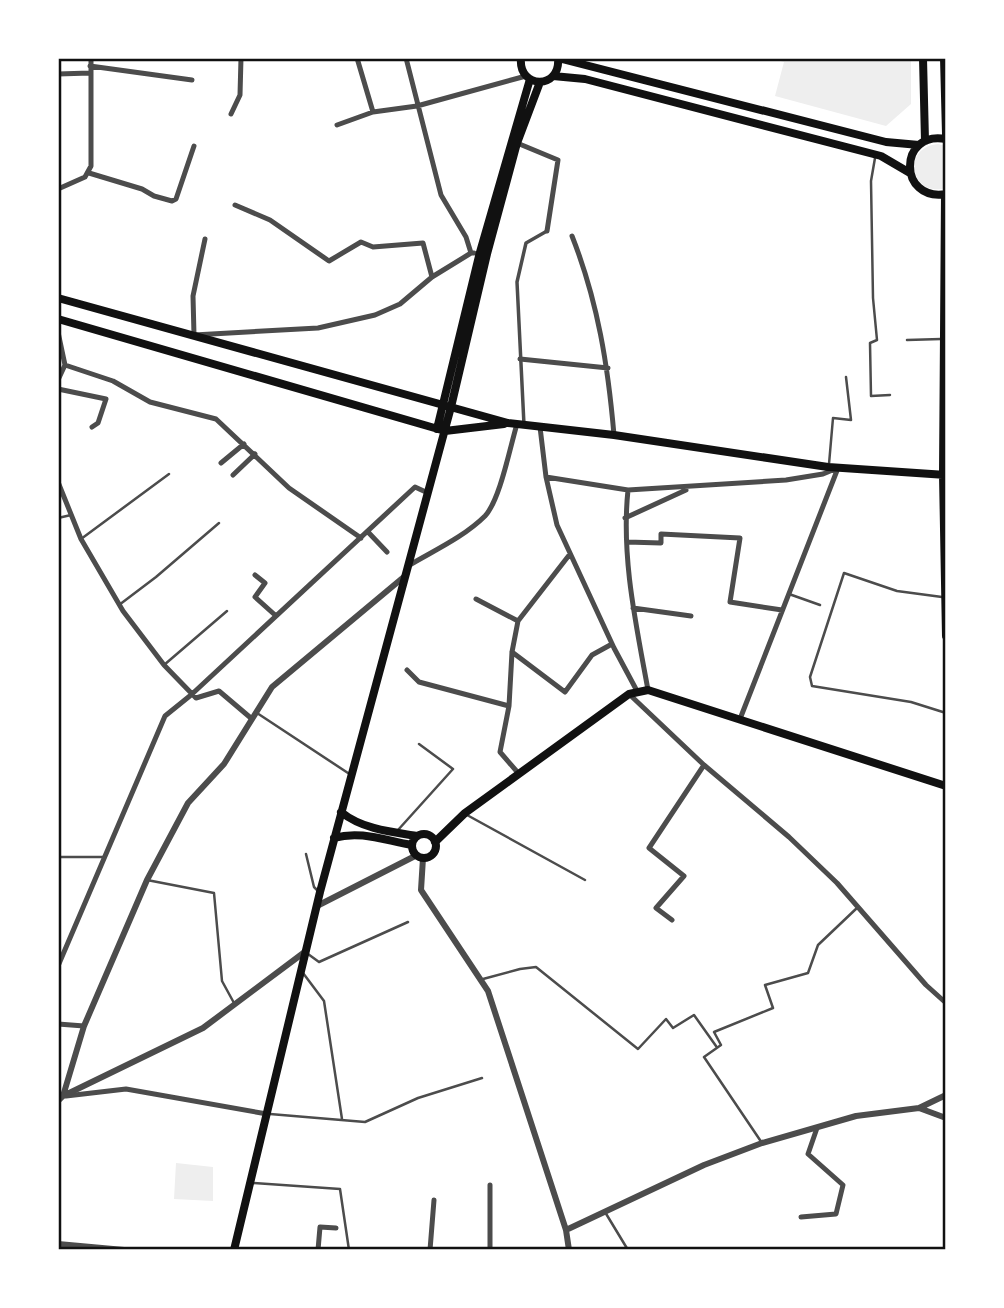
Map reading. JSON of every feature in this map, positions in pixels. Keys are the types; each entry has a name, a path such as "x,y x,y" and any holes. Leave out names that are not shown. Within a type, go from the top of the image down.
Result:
{"main road":[{"path":"521,58 521,68 528,78 540,82 553,76 585,79 876,154 910,173"},
{"path":"553,76 558,68 558,58 886,142 922,143 946,136 944,58"},
{"path":"923,58 922,143 911,158 910,173 923,191 946,194 946,636"},
{"path":"234,1250 320,892 428,493 479,253 528,78"},
{"path":"479,253 540,82"},
{"path":"696,108 700,94"},
{"path":"58,301 194,335 516,424 614,435 833,467 944,475"},
{"path":"58,320 441,430 516,424"},
{"path":"418,838 420,856 433,853 435,842 465,813 633,692 648,690 946,786"},
{"path":"341,812 352,821 435,842"},
{"path":"334,838 347,834 365,834 418,838 455,821"}],"street":[{"path":"89,173 91,58"},
{"path":"232,114 240,95 241,58"},
{"path":"357,58 373,112"},
{"path":"205,239 194,286 194,335 318,328 354,321 400,304 432,277 479,253 466,237 441,195 406,58"},
{"path":"90,66 192,80"},
{"path":"58,74 90,73"},
{"path":"337,125 373,112 417,106 528,78"},
{"path":"408,566 454,539 485,515 495,500 516,424 520,359 517,282 526,243 547,231 558,160 517,143"},
{"path":"58,189 89,173 172,201 176,199 194,146"},
{"path":"235,205 270,220 329,261 360,242 373,247 423,243 432,277"},
{"path":"572,236 586,272 608,368 614,435"},
{"path":"58,332 65,365 58,380"},
{"path":"520,359 608,368"},
{"path":"65,365 113,381 150,402 216,419 289,488 361,538"},
{"path":"58,389 106,399 98,423 92,427"},
{"path":"540,427 546,477 556,525 633,692 704,765 789,837 837,883 926,985 946,1003"},
{"path":"221,463 244,444"},
{"path":"233,475 255,454"},
{"path":"546,477 628,490 786,480 823,474 833,467"},
{"path":"740,719 789,594 833,467"},
{"path":"58,482 81,539 119,605 163,665 196,698 219,691 254,716"},
{"path":"58,966 164,716 191,695 415,487 428,493"},
{"path":"625,518 691,487"},
{"path":"628,490 625,518 633,608 648,690"},
{"path":"368,532 387,552"},
{"path":"627,541 661,543 661,534 740,538 730,602 782,610"},
{"path":"519,774 500,752 509,706 512,652 518,621 570,554"},
{"path":"255,575 265,583 256,597 275,615"},
{"path":"60,1099 84,1026 147,880 188,803 224,764 272,687 405,576"},
{"path":"475,599 518,621"},
{"path":"633,608 691,616"},
{"path":"512,652 565,692 592,655 612,644"},
{"path":"407,670 419,682 509,706"},
{"path":"672,920 656,908 684,876 649,848 704,765"},
{"path":"317,906 420,856 421,890 488,991 566,1230 569,1250"},
{"path":"60,1099 203,1028 306,951"},
{"path":"58,1024 84,1026"},
{"path":"60,1099 126,1089 267,1114"},
{"path":"566,1230 704,1165 762,1143 856,1116 919,1108 946,1095"},
{"path":"919,1108 946,1118"},
{"path":"802,1217 836,1214 843,1185 808,1154 817,1128"},
{"path":"490,1185 490,1250"},
{"path":"430,1250 434,1200"},
{"path":"318,1250 320,1227 336,1228"},
{"path":"58,1244 124,1250"}],"lane":[{"path":"876,154 871,181 873,298 877,340 870,342 871,396 890,395"},
{"path":"907,340 944,340"},
{"path":"833,467 833,418 851,420 846,377"},
{"path":"81,539 169,474"},
{"path":"58,518 71,515"},
{"path":"119,605 219,523"},
{"path":"946,598 897,591 844,573 810,677 812,686 911,702 946,713"},
{"path":"789,594 820,605"},
{"path":"163,665 227,611"},
{"path":"254,716 351,775"},
{"path":"396,833 453,769 419,744"},
{"path":"465,813 585,880"},
{"path":"306,854 314,887 320,892"},
{"path":"58,857 105,857"},
{"path":"147,880 214,893 222,981 235,1004"},
{"path":"762,1143 704,1057 721,1045 714,1032 772,1008 765,985 808,973 818,945 858,907"},
{"path":"306,951 319,962 408,922"},
{"path":"480,980 536,967 638,1049 666,1019 673,1028 694,1015 717,1048"},
{"path":"301,971 324,1001 342,1121"},
{"path":"267,1114 365,1122 418,1098 482,1078"},
{"path":"250,1182 340,1189 349,1250"},
{"path":"605,1212 628,1250"}],"shaded area":[{"path":"770,58 911,58 911,104 886,126 775,96 784,62"},
{"path":"938,144 946,146 946,188 934,189 918,180 915,162 918,154 926,147"},
{"path":"176,1163 213,1167 213,1201 174,1199"}]}
